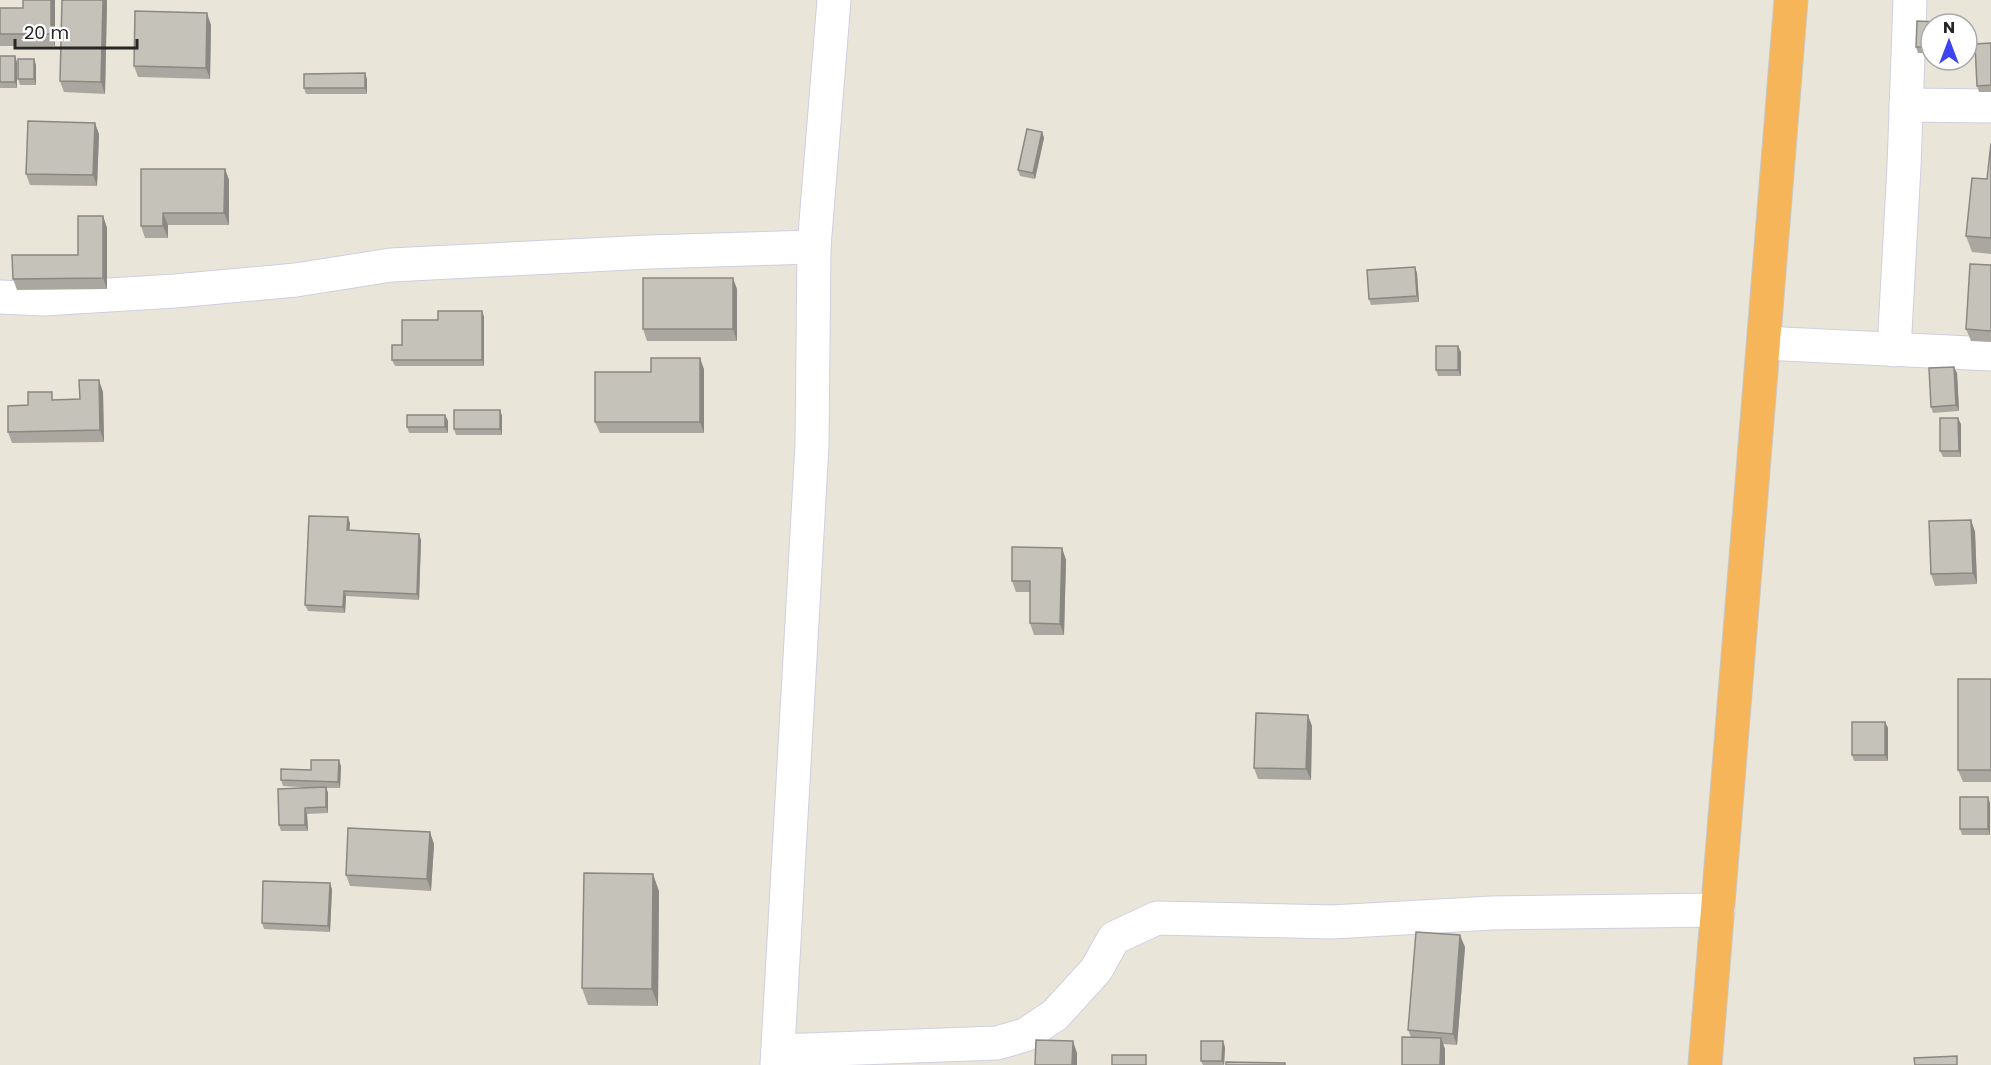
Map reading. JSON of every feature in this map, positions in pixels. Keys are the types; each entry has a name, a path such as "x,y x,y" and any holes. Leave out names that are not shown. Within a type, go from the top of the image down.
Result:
{"highway":[{"path":"1705,1065 1791,0"}],"street":[{"path":"834,0 814,247 812,445 777,1058 997,1043 1025,1035 1055,1015 1096,970 1114,938 1156,918 1332,922 1492,913 1718,909"},
{"path":"1894,350 1910,0"},
{"path":"1906,105 1991,106"},
{"path":"0,297 43,299 175,291 296,280 391,265 649,252 814,247"},
{"path":"1764,343 1991,354"}],"building":[{"path":"23,0 51,0 51,34 0,34 0,8 23,8"},
{"path":"62,0 103,0 101,82 60,81"},
{"path":"135,11 207,13 206,68 134,66"},
{"path":"1917,21 1919,21 1919,47 1916,47"},
{"path":"1991,43 1991,85 1977,86 1979,44"},
{"path":"0,56 15,56 15,82 0,82"},
{"path":"18,59 34,59 34,79 18,79"},
{"path":"365,73 365,88 304,88 304,74"},
{"path":"28,121 95,123 93,175 26,174"},
{"path":"1027,129 1042,132 1033,173 1018,170"},
{"path":"1991,143 1991,238 1966,236 1972,178 1987,179"},
{"path":"141,169 225,169 224,213 163,213 163,226 141,226"},
{"path":"78,216 103,216 103,278 13,279 12,255 78,255"},
{"path":"1970,264 1991,265 1991,331 1966,329"},
{"path":"1415,267 1417,296 1369,299 1367,270"},
{"path":"643,278 733,278 733,329 643,329"},
{"path":"438,311 482,311 482,360 392,360 392,345 402,345 402,320 438,320"},
{"path":"1436,346 1458,346 1458,370 1436,370"},
{"path":"651,358 700,358 700,422 595,422 595,372 651,372"},
{"path":"1954,367 1956,405 1931,407 1929,368"},
{"path":"79,380 99,380 100,430 8,432 8,406 28,405 28,392 52,392 52,400 80,399"},
{"path":"454,410 500,410 500,429 454,429"},
{"path":"407,415 445,415 445,427 407,427"},
{"path":"1940,418 1958,418 1959,451 1940,451"},
{"path":"309,516 348,517 347,530 419,534 417,594 344,591 343,607 305,605"},
{"path":"1971,520 1973,573 1931,574 1929,521"},
{"path":"1012,547 1062,548 1060,624 1030,623 1030,581 1012,581"},
{"path":"1958,679 1991,679 1991,770 1958,770"},
{"path":"1256,713 1308,715 1306,769 1254,768"},
{"path":"1852,722 1885,722 1885,755 1852,755"},
{"path":"311,760 339,760 338,782 281,780 281,769 311,770"},
{"path":"326,787 326,807 305,808 305,825 279,825 278,789"},
{"path":"1960,797 1988,797 1988,829 1960,829"},
{"path":"348,828 430,832 427,879 346,875"},
{"path":"584,873 653,874 652,989 582,988"},
{"path":"263,881 330,883 328,926 262,923"},
{"path":"1416,932 1460,935 1453,1034 1408,1030"},
{"path":"1402,1037 1441,1038 1440,1065 1402,1065"},
{"path":"1036,1040 1073,1041 1072,1065 1035,1065"},
{"path":"1201,1041 1223,1041 1222,1061 1201,1061"},
{"path":"1112,1055 1146,1055 1146,1065 1112,1065"},
{"path":"1957,1056 1957,1065 1915,1065 1914,1058"},
{"path":"1226,1062 1285,1063 1285,1065 1226,1065"}]}
